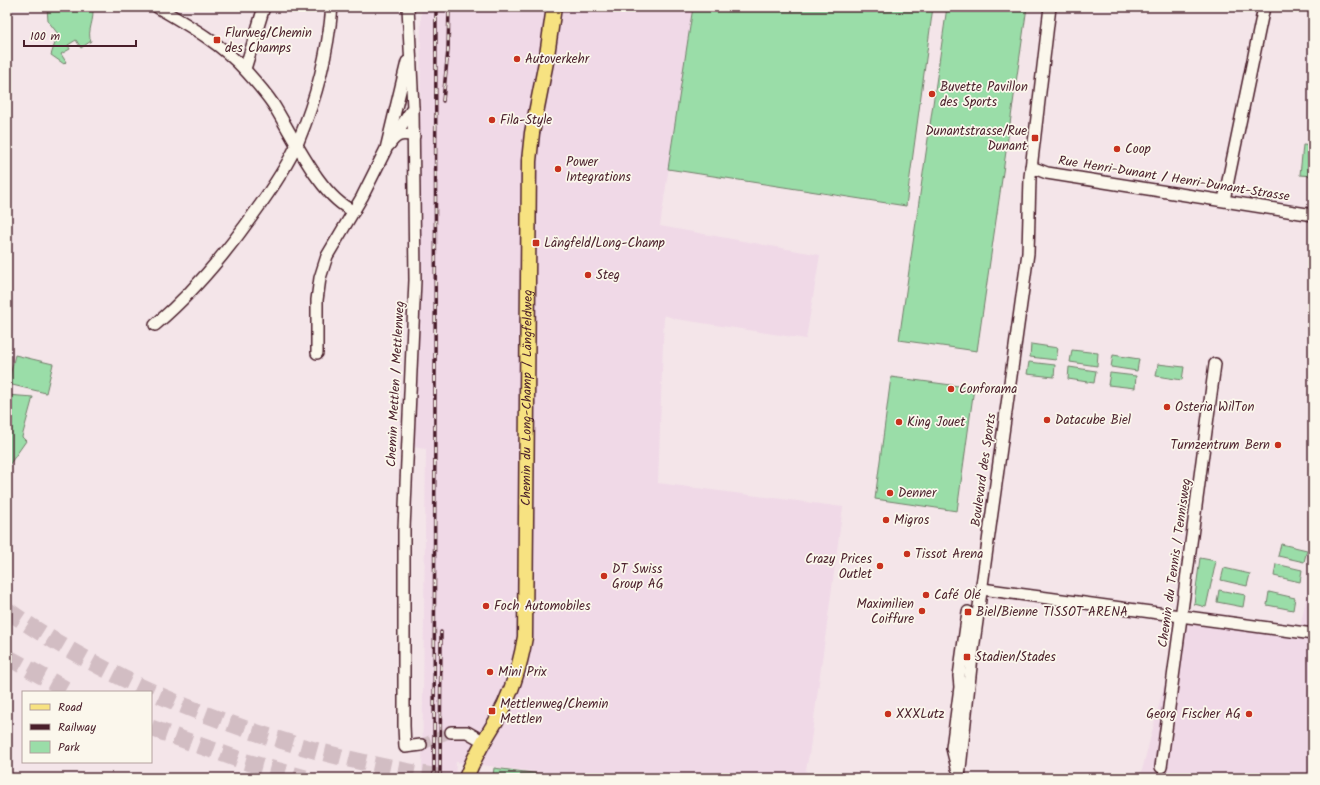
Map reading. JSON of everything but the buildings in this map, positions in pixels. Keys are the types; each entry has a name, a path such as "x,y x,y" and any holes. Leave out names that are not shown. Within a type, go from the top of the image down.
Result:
{"main road":[{"name":"Chemin du Long-Champ / Längfeldweg","path":"466,778 474,756 496,720 512,688 518,671 525,637 527,582 529,156 554,7"}],"street":[{"path":"157,7 204,35 245,69 266,94 323,186 344,207 354,211"},
{"path":"245,69 264,7"},
{"path":"155,325 205,277 240,233 273,186 297,143 326,54 332,7"},
{"name":"Chemin Mettlen / Mettlenweg","path":"408,7 414,136 415,280 404,529 404,726 405,747 421,745"},
{"name":"Boulevard des Sports","path":"959,778 972,658 1028,253 1029,200 1050,7"},
{"path":"1224,200 1264,7"},
{"path":"386,148 410,48"},
{"path":"317,353 317,300 320,278 327,256 354,211 386,148 413,108"},
{"path":"394,136 402,133 414,136"},
{"name":"Rue Henri-Dunant / Henri-Dunant-Strasse","path":"1032,167 1047,173 1313,215"},
{"name":"Chemin du Tennis / Tennisweg","path":"1161,767 1215,364"},
{"path":"982,589 1313,634"},
{"path":"959,778 952,748 960,688 959,676 968,612"},
{"path":"451,732 467,732 483,741"}],"shaded area":[{"path":"421,7 693,7 660,226 820,255 806,339 676,319 664,315 658,483 843,507 809,755 805,774 713,778 586,778 456,762 455,778 422,778 426,449 413,447 419,276"},
{"path":"1308,589 1313,590 1313,778 1140,778 1182,617 1299,633"}],"green space":[{"path":"47,7 60,7 62,9 65,7 92,7 93,16 90,33 91,41 81,48 76,40 68,45 70,49 61,54 66,62 64,64 51,55 58,34 48,21"},
{"path":"693,7 933,7 906,206 668,169"},
{"path":"947,7 1027,7 977,351 899,340"},
{"path":"1303,145 1313,146 1313,176 1300,175"},
{"path":"1031,344 1058,348 1056,360 1030,357"},
{"path":"1072,350 1098,353 1097,366 1070,362"},
{"path":"15,355 53,364 46,393 8,384"},
{"path":"1113,355 1139,359 1137,371 1111,367"},
{"path":"1029,362 1055,365 1054,377 1027,374"},
{"path":"1158,364 1184,367 1182,380 1156,376"},
{"path":"1069,367 1096,371 1094,383 1068,379"},
{"path":"1110,373 1136,376 1135,388 1108,385"},
{"path":"891,377 974,388 957,511 875,499"},
{"path":"7,395 33,397 22,437 26,441 7,468"},
{"path":"1281,544 1307,550 1304,562 1278,556"},
{"path":"1200,558 1216,561 1206,607 1194,604"},
{"path":"1276,564 1302,570 1300,582 1274,576"},
{"path":"1224,568 1250,574 1247,586 1221,580"},
{"path":"1219,590 1245,595 1243,607 1217,602"},
{"path":"1269,592 1295,598 1293,610 1267,605"},
{"path":"494,768 571,778 510,778 493,775"}],"tunnel":[{"path":"7,610 56,642 151,691"},
{"path":"7,657 69,691"},
{"path":"152,692 216,718 273,738 387,768 445,778"},
{"path":"152,728 243,761 305,778"},
{"path":"421,745 451,732"}],"railway":[{"path":"434,778 436,7"},
{"path":"443,101 448,50 449,7"},
{"path":"440,778 441,632"}],"place":[{"name":"Flurweg/Chemin des Champs","path":"217,40"},
{"name":"Autoverkehr","path":"517,59"},
{"name":"Buvette Pavillon des Sports","path":"932,94"},
{"name":"Fila-Style","path":"492,120"},
{"name":"Dunantstrasse/Rue Dunant","path":"1035,138"},
{"name":"Coop","path":"1117,149"},
{"name":"Power Integrations","path":"558,169"},
{"name":"Längfeld/Long-Champ","path":"536,243"},
{"name":"Steg","path":"588,275"},
{"name":"Conforama","path":"951,389"},
{"name":"Osteria WilTon","path":"1167,407"},
{"name":"Datacube Biel","path":"1047,420"},
{"name":"King Jouet","path":"899,422"},
{"name":"Turnzentrum Bern","path":"1278,445"},
{"name":"Denner","path":"890,493"},
{"name":"Migros","path":"886,520"},
{"name":"Tissot Arena","path":"907,554"},
{"name":"Crazy Prices Outlet","path":"880,566"},
{"name":"DT Swiss Group AG","path":"604,576"},
{"name":"Café Olé","path":"926,595"},
{"name":"Foch Automobiles","path":"486,606"},
{"name":"Maximilien Coiffure","path":"922,611"},
{"name":"Biel/Bienne TISSOT ARENA","path":"968,612"},
{"name":"Stadien/Stades","path":"967,657"},
{"name":"Mini Prix","path":"490,672"},
{"name":"Mettlenweg/Chemin Mettlen","path":"492,711"},
{"name":"XXXLutz","path":"888,714"},
{"name":"Georg Fischer AG","path":"1249,714"}]}
